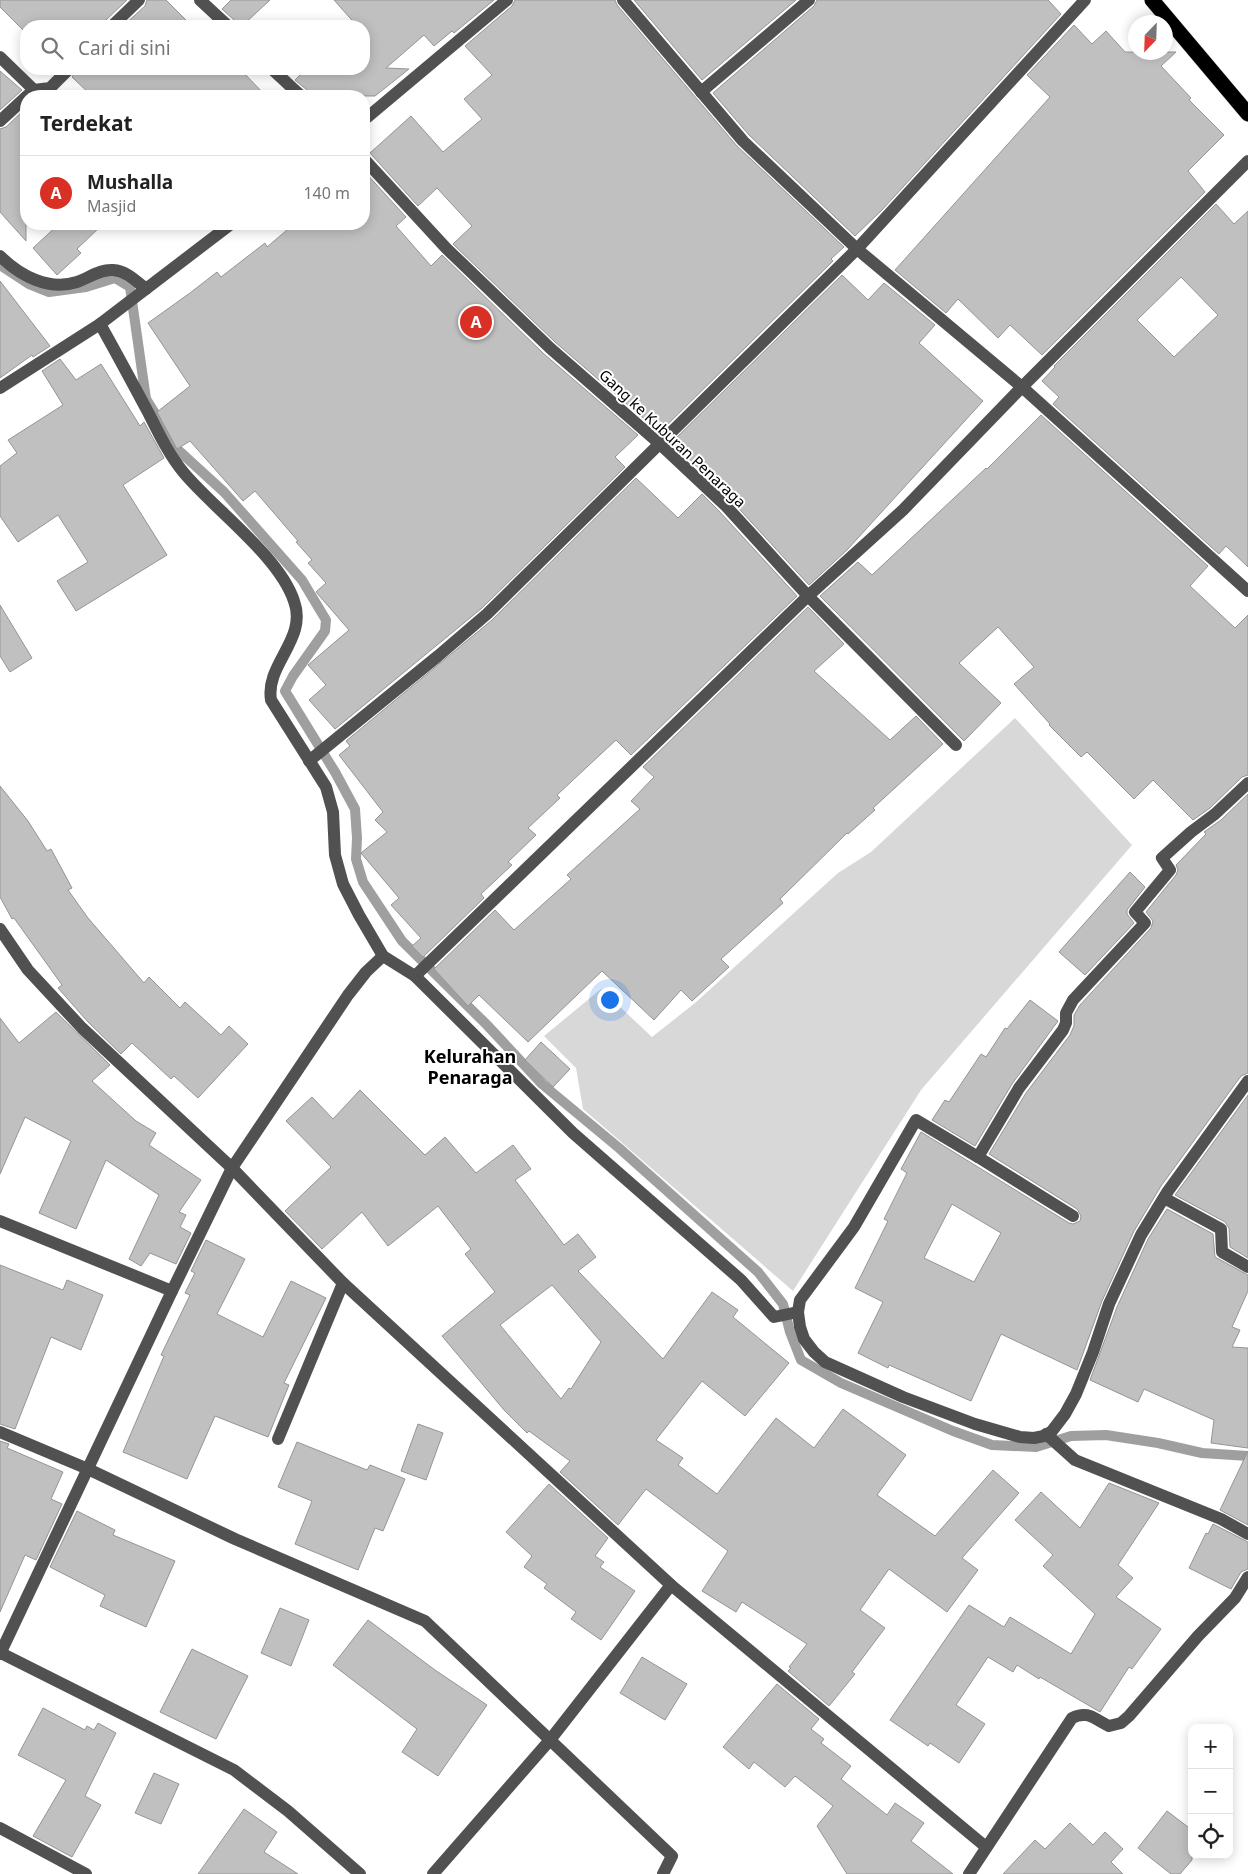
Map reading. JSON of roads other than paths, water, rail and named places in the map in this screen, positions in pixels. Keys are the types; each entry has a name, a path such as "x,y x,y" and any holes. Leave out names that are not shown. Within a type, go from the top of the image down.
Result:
{"highway":[{"path":"1152,0 1248,114"}],"street":[{"path":"118,20 139,0"},
{"path":"200,0 222,20"},
{"path":"370,115 507,0"},
{"path":"622,0 743,141 857,249 1022,387 1248,591"},
{"path":"701,92 809,0"},
{"path":"309,761 487,614 857,249 1085,0"},
{"path":"0,57 25,90"},
{"path":"44,90 50,88 63,75"},
{"path":"278,75 295,90"},
{"path":"0,121 20,103"},
{"path":"416,974 808,596 903,510 1022,387 1248,161"},
{"name":"Gang ke Kuburan Penaraga","path":"370,166 446,248 530,328 725,505 808,596 956,745"},
{"path":"0,388 113,315 223,230"},
{"path":"0,256 22,274 49,284 62,286 78,282 101,271 114,270 132,276 145,289"},
{"path":"100,324 165,445 182,471 263,553 287,584 298,616 296,628 271,679 271,700 326,787 331,800 335,822 335,855 343,884 383,956 416,974 573,1133 741,1280 774,1317 798,1312"},
{"path":"978,1156 1019,1088 1063,1030 1066,1023 1066,1013 1073,1000 1145,923 1134,912 1170,870 1162,858 1215,814 1248,783"},
{"path":"0,929 28,970 82,1028 232,1168 343,1283 671,1585 986,1847"},
{"path":"360,1874 288,1811 234,1770 0,1653 232,1168 348,995 366,972 383,956"},
{"path":"1073,1216 978,1156 916,1120 854,1227 800,1300 798,1312 804,1340 825,1362 904,1397 975,1424 1020,1437 1034,1438 1052,1431 1076,1394 1093,1352 1109,1304 1141,1235 1164,1198 1248,1081"},
{"path":"1164,1198 1221,1229 1222,1252 1248,1268"},
{"path":"0,1221 172,1291"},
{"path":"278,1438 343,1283"},
{"path":"0,1432 88,1468 235,1539 425,1621 672,1856 663,1874"},
{"path":"1046,1434 1075,1460 1221,1519 1248,1534"},
{"path":"969,1874 1072,1718 1080,1714 1090,1716 1109,1726 1121,1723 1198,1636 1235,1598 1248,1577"},
{"path":"433,1874 550,1740 671,1585"},
{"path":"0,1828 86,1874"}],"waterway":[{"path":"0,265 29,284 49,292 86,287 115,278 130,287 146,399 177,449 224,492 302,580 326,620 325,631 293,676 285,691 335,772 355,809 356,859 363,882 402,941 487,1025 542,1084 619,1148 758,1272 783,1304 790,1332 801,1360 841,1383 953,1431 992,1445 1036,1447 1071,1436 1106,1435 1158,1443 1202,1453 1248,1456"}],"place":[{"name":"Mushalla","path":"476,322"}],"district":[{"name":"Kelurahan Penaraga","path":"470,1066"}]}
